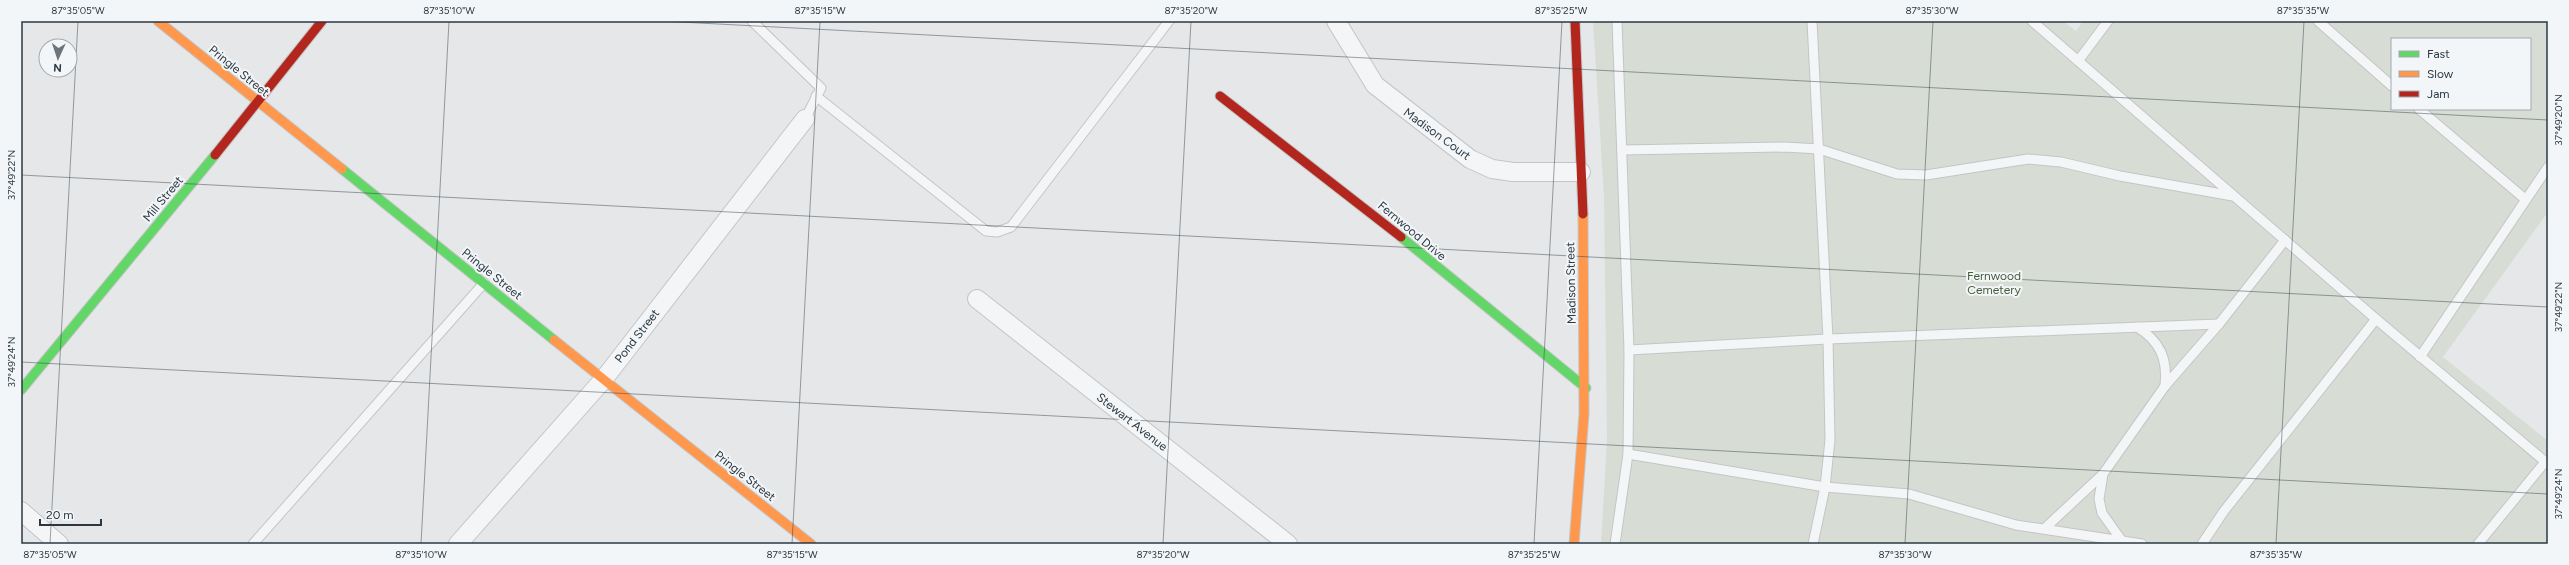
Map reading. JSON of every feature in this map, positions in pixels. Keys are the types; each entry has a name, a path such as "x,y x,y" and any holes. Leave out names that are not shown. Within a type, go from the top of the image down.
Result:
{"street":[{"name":"Pringle Street","path":"158,21 603,380 812,544"},
{"name":"Mill Street","path":"21,390 258,102 322,21"},
{"name":"Madison Court","path":"1336,21 1375,85 1470,159 1492,169 1513,172 1581,172"},
{"name":"Madison Street","path":"1574,544 1582,458 1586,388 1581,172 1575,21"},
{"name":"Fernwood Drive","path":"1220,96 1350,195 1586,388"},
{"name":"Pond Street","path":"458,544 603,380 805,119"},
{"name":"Stewart Avenue","path":"977,299 1288,544"},
{"path":"21,511 59,544"}],"lane":[{"path":"752,21 821,88 805,119"},
{"path":"816,96 986,231 997,232 1011,227 1169,21"},
{"path":"1615,544 1628,454 1628,350 1617,21"},
{"path":"1812,21 1828,339 1830,440 1825,487 1813,544"},
{"path":"2032,21 2420,357 2547,463 2478,544"},
{"path":"2078,61 2108,21"},
{"path":"2318,21 2391,85"},
{"path":"2420,110 2525,199"},
{"path":"1622,150 1785,147 1819,149 1897,174 1926,175 2028,159 2061,162 2150,182 2234,196"},
{"path":"2420,357 2444,326 2525,199 2548,167"},
{"path":"2044,529 2103,474 2165,386 2219,324 2285,240"},
{"path":"253,544 484,283"},
{"path":"2202,544 2224,511 2376,319"},
{"path":"1628,350 1828,339 2219,324"},
{"path":"2137,327 2157,342 2163,353 2166,374 2165,386"},
{"path":"1628,454 1825,487 1909,494 1995,520 2142,544"},
{"path":"2103,474 2099,499 2102,513 2122,541"}],"green space":[{"name":"Fernwood Cemetery","path":"1593,21 2063,21 2076,31 2083,21 2548,21 2548,212 2443,357 2548,441 2548,544 1601,544 1607,439 1604,197"}],"traffic: fast":[{"path":"21,390 215,155"},
{"path":"342,169 554,340"},
{"path":"1401,237 1586,388"}],"traffic: slow":[{"path":"158,21 342,169"},
{"path":"1574,544 1584,414 1583,214"},
{"path":"554,340 811,544"}],"traffic: jam":[{"path":"215,155 322,21"},
{"path":"1575,21 1583,214"},
{"path":"1220,96 1401,237"}]}
